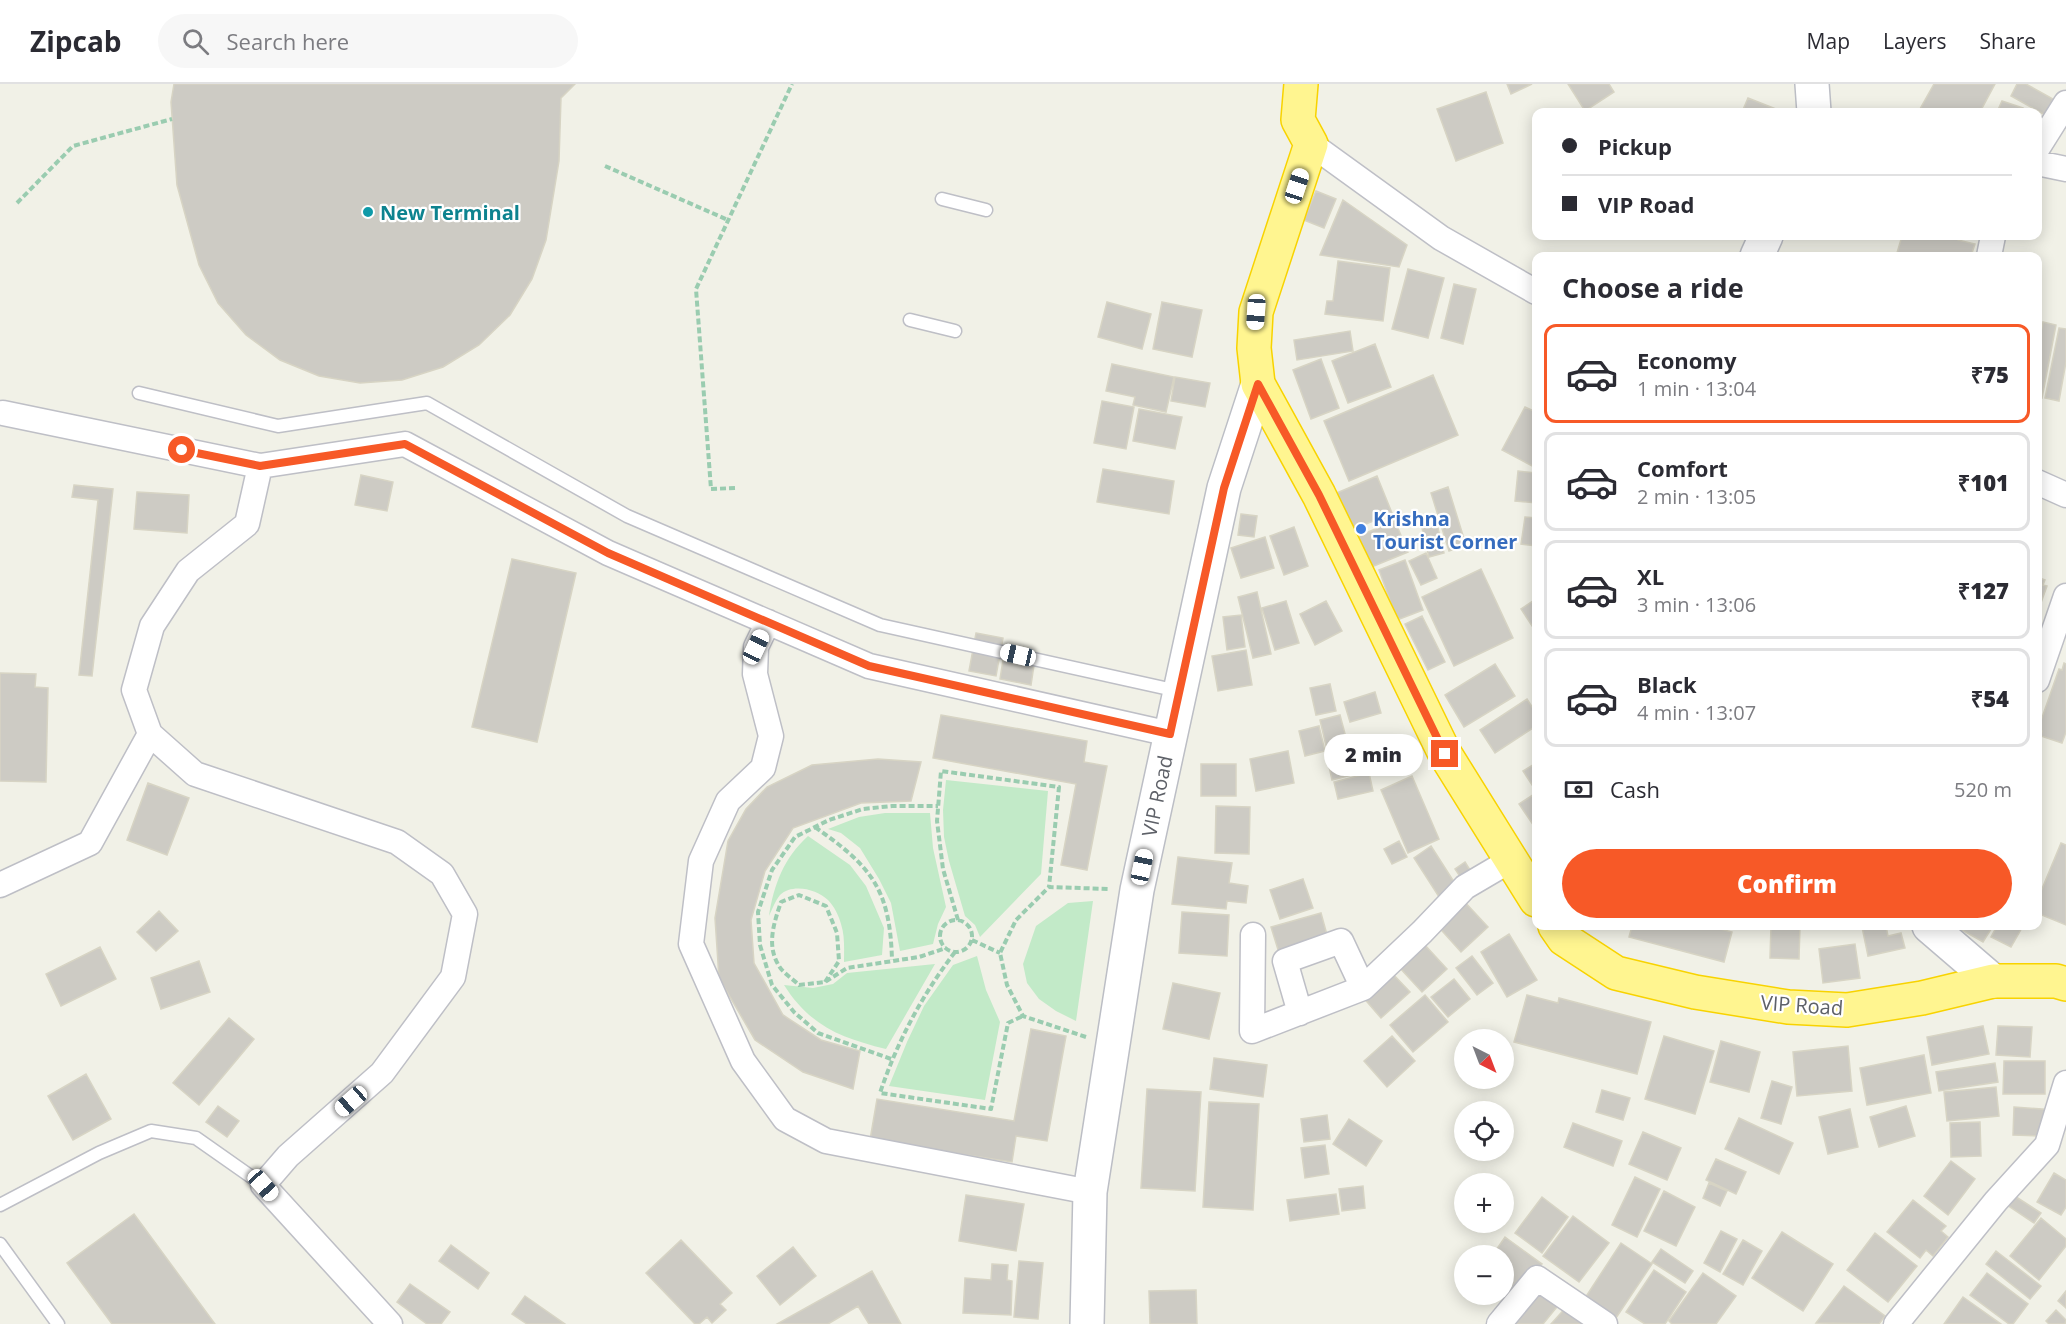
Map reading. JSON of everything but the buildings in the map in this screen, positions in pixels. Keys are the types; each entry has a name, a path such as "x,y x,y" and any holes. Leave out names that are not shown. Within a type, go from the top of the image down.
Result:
{"highway":[{"path":"1301,84 1298,120 1311,144"},
{"name":"VIP Road","path":"1311,144 1256,312 1254,348 1258,384 1319,495 1445,754 1532,894"},
{"name":"VIP Road","path":"1558,930 1564,939 1616,973 1695,993 1788,1007 1847,1010 1922,998 1993,981 2056,981 2066,984"}],"main road":[{"path":"1812,84 1814,108"},
{"name":"VIP Road","path":"1087,1324 1090,1192 1137,890 1224,488 1258,384"},
{"path":"1934,930 1993,981"}],"street":[{"path":"2042,141 2066,104"},
{"path":"1311,144 1441,238 1532,290"},
{"path":"2042,164 2066,169"},
{"path":"3,413 260,466 405,444 608,553 869,666 1170,734"},
{"path":"260,466 247,524 188,571 152,626 134,690 150,734 195,774 398,842 442,874 465,914 453,977 382,1073 288,1156 263,1185 390,1324"},
{"path":"2042,484 2066,495"},
{"path":"2042,660 2066,596"},
{"path":"768,622 756,647 755,674 771,736 763,768 728,801 701,861 691,944 743,1061 785,1119 826,1141 1090,1192"},
{"path":"0,885 90,843 150,734"},
{"path":"1253,935 1252,1031 1363,988 1465,888 1510,860"},
{"path":"1300,1012 1285,961 1341,941 1363,988"},
{"path":"1896,1324 1996,1201 2047,1145 2066,1083"},
{"path":"1499,1324 1537,1278 1605,1324"}],"lane":[{"path":"942,199 986,210"},
{"path":"910,320 955,331"},
{"path":"139,393 278,426 427,403 627,516 880,624 1179,691"},
{"path":"0,1204 99,1153 151,1131 196,1138 263,1185"},
{"path":"0,1244 57,1324"}],"path":[{"path":"735,488 711,489 696,289 792,84"},
{"path":"17,203 73,146 172,119"},
{"path":"605,166 728,220"},
{"path":"958,920 943,869 937,821 941,771 1059,787 1048,887 1016,921 1000,953 1007,985 1023,1016"},
{"path":"891,1059 818,1033 794,1012 772,985 760,945 758,912 772,870 795,837 829,820 862,808 938,806"},
{"path":"814,827 846,849 869,872 886,905 891,932 892,960"},
{"path":"1048,887 1137,890"},
{"path":"825,982 839,961 837,933 826,906 799,895 781,902 773,925 772,946 779,967 800,985 825,982 847,968 919,957 946,948"},
{"path":"956,952 946,948 941,940 941,930 948,922 958,920 968,924 972,940 966,949 956,952 937,976 891,1059 880,1093 991,1109 1008,1023 1023,1016 1112,1045"},
{"path":"972,940 1000,953"}],"green space":[{"path":"946,780 1048,791 1041,874 980,937 975,925 965,916 949,861 944,837 943,810"},
{"path":"885,813 930,813 933,848 946,907 938,924 933,944 900,951 891,903 879,879 860,848 841,833 828,829 859,817"},
{"path":"808,836 850,865 866,886 884,928 882,955 844,962 843,933 838,914 828,900 811,890 798,888 785,891 778,897 769,916 781,872 792,853"},
{"path":"1093,901 1076,1021 1039,999 1027,983 1023,964 1036,926 1068,903"},
{"path":"977,956 986,990 1000,1022 985,1100 889,1086 924,1006 953,965"},
{"path":"935,964 886,1049 841,1035 828,1028 805,1011 784,985 813,988 833,984 847,973"}],"place":[{"name":"New Terminal","path":"368,212"},
{"name":"Krishna Tourist Corner","path":"1361,529"}],"route":[{"path":"182,450 260,466 405,444 608,553 869,666 1170,734 1224,488 1258,384 1319,495 1445,754"}]}
